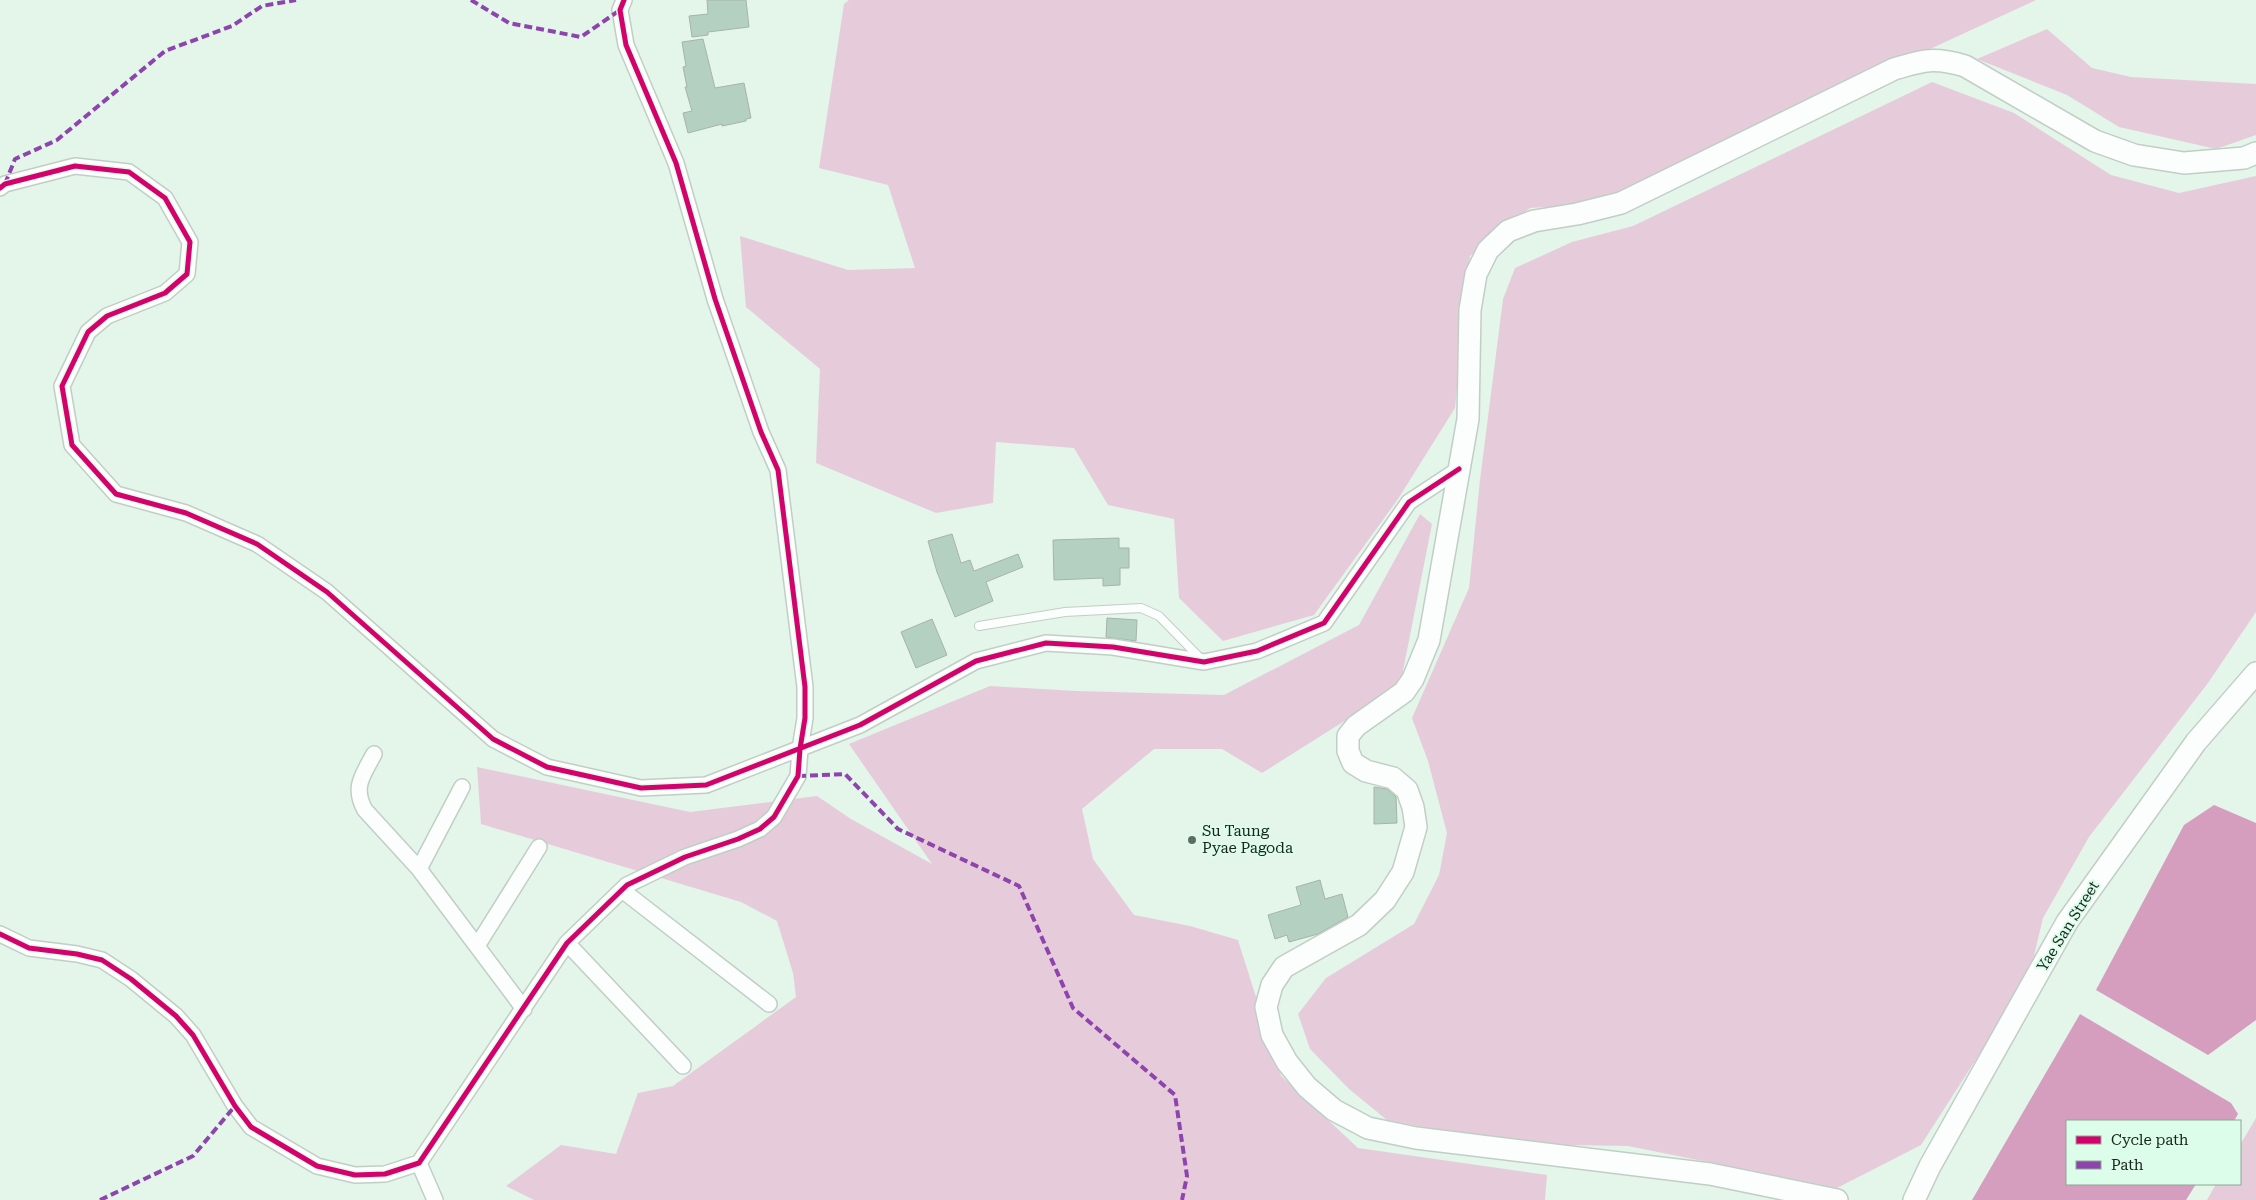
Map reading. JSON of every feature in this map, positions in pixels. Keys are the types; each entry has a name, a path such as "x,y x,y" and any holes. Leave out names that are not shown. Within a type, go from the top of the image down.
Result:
{"main road":[{"path":"1837,1200 1710,1174 1416,1138 1368,1128 1334,1110 1306,1087 1287,1062 1272,1035 1266,1007 1272,985 1284,967 1359,925 1385,900 1403,872 1416,827 1413,807 1407,790 1393,778 1366,771 1353,763 1348,751 1348,736 1356,726 1404,692 1416,671 1428,640 1468,419 1470,310 1476,274 1488,250 1508,231 1534,221 1577,214 1621,202 1894,69 1919,62 1942,59 1965,66 2095,141 2134,155 2184,164 2244,158 2256,153"},
{"name":"Yae San Street","path":"1914,1200 1930,1166 2067,922 2196,742 2256,673"}],"street":[{"path":"0,934 29,948 77,954 102,960 132,980 176,1016 193,1035 235,1106 251,1127 317,1166 354,1175 385,1174 419,1163 567,943 627,885 685,856 760,830 774,817 798,776 805,718 805,688 778,470 761,432 715,299 676,162 626,45 620,10 624,0"},
{"path":"0,188 5,184 76,166 129,172 165,198 190,242 187,274 165,293 107,316 88,332 62,386 72,445 116,494 186,513 258,544 327,592 493,739 547,768 641,788 706,784 860,725 976,661 1046,643 1113,647 1204,662 1257,651 1324,623 1409,502 1459,469"},
{"path":"374,754 359,782 359,799 365,810 419,868 524,1009"},
{"path":"419,868 462,787"},
{"path":"477,946 539,847"},
{"path":"622,890 769,1004"},
{"path":"567,943 683,1066"},
{"path":"419,1163 435,1200"}],"lane":[{"path":"979,626 1065,612 1141,608 1159,616 1204,662"}],"shaded area":[{"path":"849,0 2036,0 1595,204 1530,208 1470,256 1455,408 1398,499 1314,615 1223,641 1179,598 1174,519 1108,505 1074,448 996,442 993,503 936,513 816,463 820,369 746,307 740,236 848,270 915,268 888,185 819,168 844,4"},
{"path":"2047,29 2092,68 2131,77 2256,84 2256,135 2216,149 2119,127 2067,95 1977,59"},
{"path":"1932,82 2014,113 2111,175 2179,193 2256,176 2256,612 2208,683 2089,837 2043,918 2029,977 1921,1145 1837,1188 1628,1146 1510,1144 1387,1120 1349,1089 1310,1049 1298,1014 1326,978 1414,924 1439,875 1447,833 1428,761 1412,718 1469,588 1480,480 1503,299 1515,268 1572,242 1633,226"},
{"path":"1420,514 1432,524 1400,686 1262,773 1222,749 1154,749 1082,809 1093,859 1134,915 1190,926 1238,940 1281,1076 1358,1148 1547,1175 1545,1200 534,1200 506,1186 561,1145 616,1154 638,1093 673,1086 796,997 793,973 777,921 741,902 481,824 477,767 690,812 817,796 851,819 932,864 849,744 990,686 1076,691 1224,695 1359,625"},
{"path":"2214,805 2256,823 2256,1020 2208,1055 2096,990 2184,825"},
{"path":"2080,1014 2231,1103 2238,1114 2235,1120 2066,1120 2066,1185 2195,1185 2186,1200 1972,1200"},
{"path":"2256,1118 2256,1200 2207,1200 2215,1185 2241,1185 2241,1143"}],"building":[{"path":"707,0 746,0 749,27 708,32 708,35 692,37 689,16 708,14"},
{"path":"703,39 715,88 744,83 751,118 746,119 746,121 722,126 722,124 688,133 683,113 692,111 685,87 687,87 683,67 686,66 682,42"},
{"path":"952,534 961,563 970,560 974,571 1018,554 1023,567 986,582 993,601 955,617 937,572 928,541"},
{"path":"1119,538 1119,548 1129,548 1129,568 1120,568 1120,585 1103,586 1103,578 1054,580 1053,540"},
{"path":"1107,618 1137,620 1136,641 1106,637"},
{"path":"932,619 947,655 916,668 901,632"},
{"path":"1374,787 1387,789 1396,797 1397,823 1374,824"},
{"path":"1320,880 1325,899 1342,894 1348,917 1318,934 1289,942 1287,935 1275,939 1268,915 1301,905 1296,887"}],"marked path":[{"path":"5,184 15,159 57,140 165,51 232,26 262,6 296,0"},
{"path":"471,0 509,23 581,37 620,10"},
{"path":"798,776 845,774 898,829 1019,886 1073,1008 1175,1095 1187,1176 1182,1200"},
{"path":"100,1200 193,1156 235,1106"}],"cycle path":[{"path":"0,934 29,948 77,954 102,960 131,979 176,1016 193,1035 235,1106 251,1127 317,1166 355,1175 385,1174 419,1163 567,943 627,885 685,857 738,839 760,829 774,817 798,776 805,718 805,687 778,470 761,432 715,299 676,163 626,45 620,10 624,0"},
{"path":"0,188 5,184 75,166 129,172 165,198 190,242 187,274 165,293 107,316 88,332 62,386 72,445 116,494 186,513 257,544 327,592 493,739 547,767 641,788 706,785 860,725 976,661 1046,643 1113,647 1204,662 1257,651 1324,623 1409,502 1459,469"}],"place":[{"name":"Su Taung Pyae Pagoda","path":"1192,840"}]}
